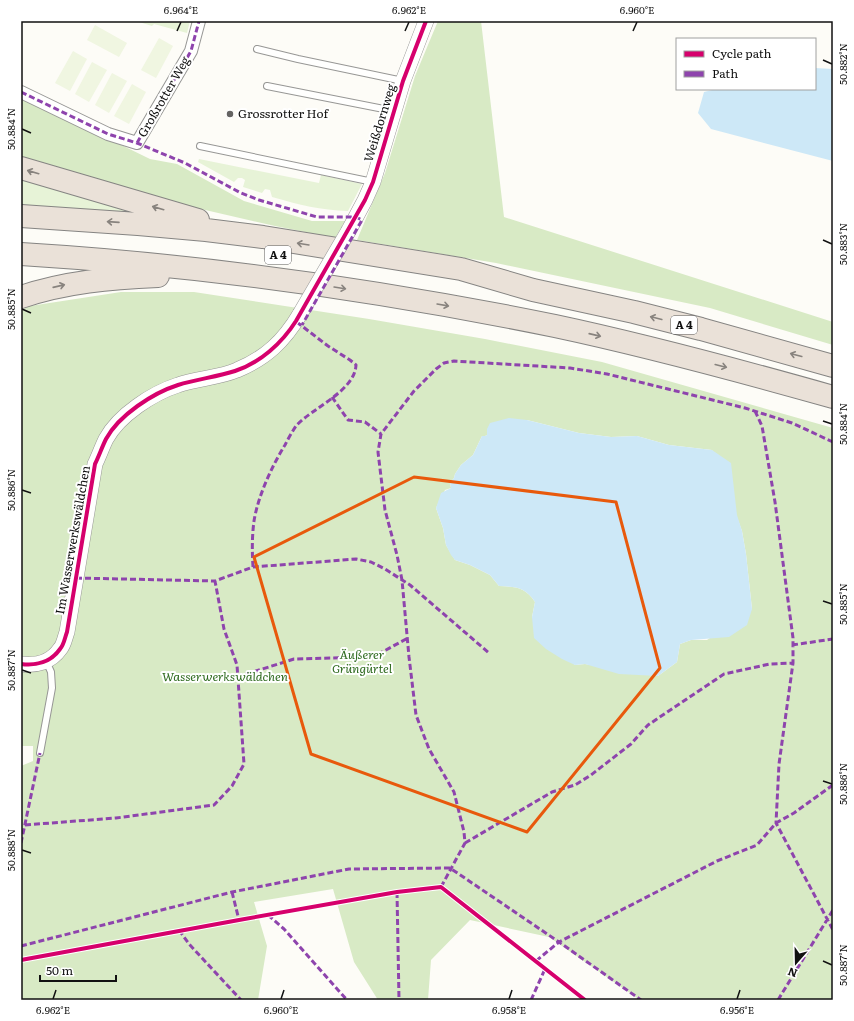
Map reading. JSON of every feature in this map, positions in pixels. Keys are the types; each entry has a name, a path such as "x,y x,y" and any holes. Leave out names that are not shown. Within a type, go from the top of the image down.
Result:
{"highway":[{"path":"21,168 208,223 263,237"},
{"path":"21,216 138,224 263,237 461,269 533,290"},
{"name":"A 4","path":"21,230 121,237 208,246 376,268 458,282 533,290 634,312 833,366"},
{"name":"A 4","path":"21,254 95,259 227,272 405,298 557,327 682,356 833,397"},
{"path":"21,297 71,283 106,279 227,272"}],"street":[{"name":"Großrotter Weg","path":"21,92 108,134 137,143 191,51 199,21"},
{"name":"Weißdornweg","path":"349,230 373,182 403,81 426,21"},
{"name":"Im Wasserwerkswäldchen","path":"46,661 53,657 61,649 67,632 96,464 106,438 124,416 152,397 178,385 236,371 258,360 280,342 289,332 349,230"},
{"path":"21,664 37,664 46,661"}],"lane":[{"name":"Weißdornweg","path":"257,49 403,81"},
{"path":"267,86 394,111"},
{"path":"200,146 373,182"},
{"path":"40,754 52,688 51,672 46,661"}],"highlighted area":[{"path":"414,477 616,502 660,668 527,832 311,754 254,557"}],"green space":[{"path":"136,21 190,21 187,33 154,24 152,26"},
{"path":"438,21 481,21 504,217 833,322 833,345 710,308 496,263 357,240 385,173 415,76"},
{"path":"95,25 127,43 119,57 87,40"},
{"path":"159,38 173,46 156,78 141,70"},
{"path":"73,51 87,59 70,91 55,83"},
{"path":"92,62 107,70 89,102 75,94"},
{"path":"112,73 127,81 109,113 95,105"},
{"path":"132,84 146,92 129,124 114,116"},
{"path":"21,96 150,159 177,164 244,201 312,221 345,221 335,238 175,203 21,157"},
{"path":"199,159 319,183 321,175 362,184 348,211 319,208 272,197 270,190 265,189 262,193 243,187 245,180 242,178 238,178 234,182 198,162"},
{"path":"21,178 142,212 143,217 21,209"},
{"name":"Äußerer Grüngürtel","path":"121,292 194,292 369,319 485,339 602,362 833,428 833,1000 640,1000 549,937 470,920 431,960 428,1000 378,1000 354,962 333,889 254,902 267,946 258,1000 21,1000 21,766 33,761 33,746 21,746 21,310 30,306","holes":["527,420 579,433 611,437 637,436 669,445 712,450 742,531 752,609 707,640 691,640 680,644 677,662 658,676 585,664 575,665 532,617 535,602 528,593 520,589 499,586 490,575 470,565 455,560 446,545 443,528 436,508 445,490 451,488 450,483 461,465 473,455 482,436"]}],"water":[{"path":"816,68 833,69 833,161 711,129 698,113 704,92 712,90 816,90"},
{"path":"509,418 527,420 579,433 611,437 637,436 669,445 712,450 731,463 737,515 742,531 746,554 752,609 747,625 729,637 691,640 680,644 677,662 658,676 619,674 585,664 575,665 546,649 534,638 532,617 535,602 528,593 520,589 499,586 490,575 470,565 455,560 446,545 443,528 436,508 441,493 451,488 450,483 461,465 473,455 482,436 487,435 487,429 490,423"}],"marked path":[{"path":"137,143 191,51 199,21"},
{"path":"21,92 108,134 137,143 185,163 241,193 259,200 317,217 356,217 362,220 302,325"},
{"path":"253,567 252,549 256,511 262,492 275,462 296,426 303,419 341,391 354,374 356,365 298,323"},
{"path":"441,887 465,843 464,832 454,792 429,749 416,715 402,580 385,510 378,452 381,434 414,391 436,369 444,363 454,361 570,368 607,374 745,408 792,423 833,442"},
{"path":"332,397 348,420 365,422 381,434"},
{"path":"755,411 762,426 775,502 793,638 793,663"},
{"path":"25,825 116,818 214,805 232,786 244,764 237,665 224,629 215,581 253,567 356,559 371,562 410,585 489,653"},
{"path":"76,578 215,581"},
{"path":"237,677 294,659 373,657 408,638"},
{"path":"792,645 833,639"},
{"path":"465,843 552,792 575,785 591,775 631,744 648,725 724,674 770,664 793,663 779,764 776,823 833,930"},
{"path":"21,843 40,753"},
{"path":"536,961 559,942 717,861 757,845 776,823 794,813 833,785"},
{"path":"21,946 232,892 349,869 450,868 641,1000"},
{"path":"232,892 239,920"},
{"path":"397,892 399,1000"},
{"path":"778,1000 833,910"},
{"path":"268,915 284,929 347,1000"},
{"path":"179,930 189,944 241,1000"},
{"path":"531,1000 545,969"}],"cycle path":[{"path":"21,664 38,664 48,660 56,653 63,643 67,632 95,464 106,439 112,430 128,413 158,393 178,385 235,371 253,363 270,351 284,337 296,321 365,200 373,182 403,81 426,21"},
{"path":"21,960 397,892 441,887 585,1000"}],"place":[{"name":"Grossrotter Hof","path":"230,114"}],"park label":[{"name":"Wasserwerkswäldchen","path":"225,677"}]}
